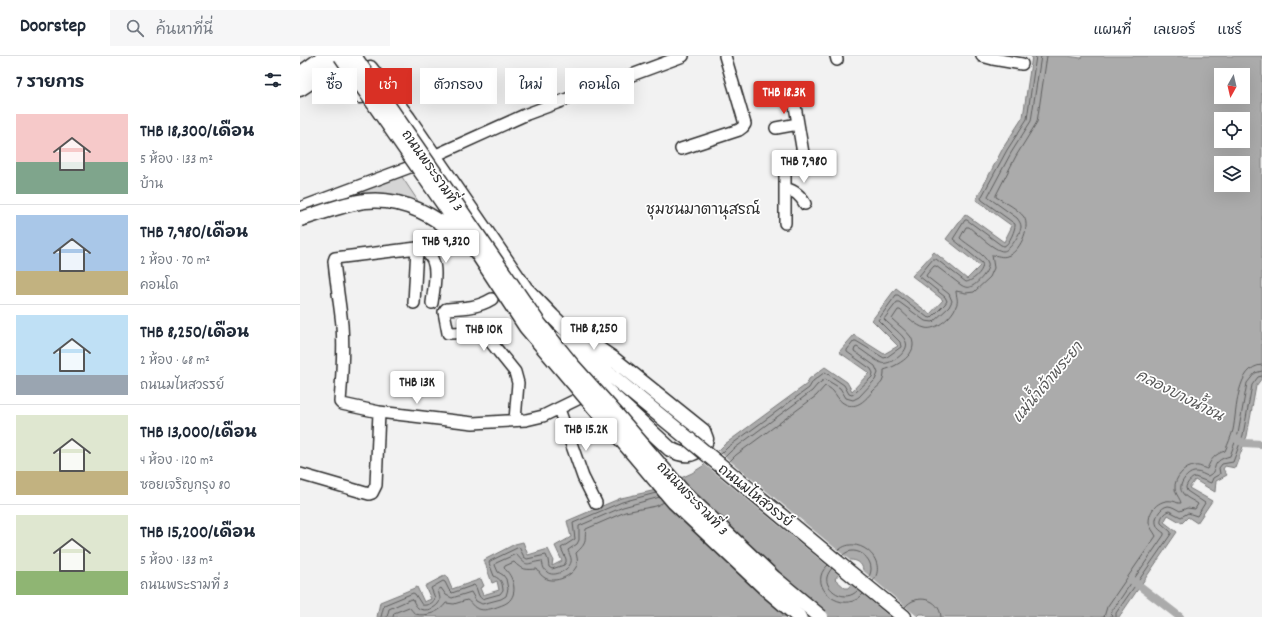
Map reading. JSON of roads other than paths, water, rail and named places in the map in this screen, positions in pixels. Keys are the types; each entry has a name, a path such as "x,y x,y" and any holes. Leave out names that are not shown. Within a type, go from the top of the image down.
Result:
{"main road":[{"name":"ถนนพระรามที่ 3","path":"354,56 539,324 572,365 683,492 774,578 821,617"},
{"name":"ถนนมไหสวรรย์","path":"361,56 371,63 525,288 552,316 608,373 904,617"},
{"name":"ถนนพระรามที่ 3","path":"336,57 476,251 526,327 674,502 766,589 799,617"},
{"name":"ถนนมไหสวรรย์","path":"336,57 343,68"},
{"path":"303,82 336,57"},
{"name":"ถนนมไหสวรรย์","path":"357,91 454,231 474,258 496,283 534,322 568,350 608,373"},
{"path":"300,219 365,201 382,201 400,204 419,210 436,219 452,230 476,251"},
{"path":"568,350 603,387 674,452 686,455 696,452 704,446 706,439 703,431 612,358 591,343 570,334"}],"street":[{"path":"434,156 527,114 683,56"},
{"path":"681,149 739,130 743,127 744,124 725,56"},
{"path":"982,56 1022,64"},
{"path":"803,95 797,96 794,100 804,162"},
{"path":"776,128 798,124"},
{"path":"300,208 410,167"},
{"path":"785,168 785,223"},
{"path":"785,188 795,192 800,196 805,204"},
{"path":"414,303 417,248"},
{"path":"432,303 435,274 434,262 424,250 417,248 335,258 334,261 341,322 342,381 340,402 342,404 379,412 468,423 526,420 543,416 560,409 603,387"},
{"path":"492,299 472,308 446,309 445,314 448,333 480,332 486,336 515,372 518,383 515,420"},
{"path":"560,409 583,477 596,502"},
{"path":"300,474 369,494 372,493 376,485 379,412"}],"water":[{"name":"แม่น้ำเจ้าพระยา","path":"1032,56 1067,56 1081,58 1082,56 1262,56 1262,378 1256,386 1247,436 1235,468 1225,466 1223,469 1227,475 1216,481 1215,492 1195,480 1189,488 1212,501 1197,523 1188,517 1182,523 1168,515 1164,522 1177,532 1119,617 928,617 924,614 919,614 916,617 377,617 380,602 417,587 424,602 431,599 425,586 446,575 452,589 481,579 484,586 480,588 483,595 499,590 497,581 492,583 484,560 515,544 523,542 528,555 548,549 553,559 552,566 562,561 555,546 571,537 567,521 621,498 652,491 692,473 703,466 725,444 807,384 809,379 825,367 847,382 852,391 869,373 839,352 854,335 884,354 898,346 872,320 896,288 930,314 943,300 912,276 934,252 967,279 980,266 946,239 965,214 1004,242 1012,226 976,200 1003,148 1023,117","holes":["850,560 857,561 862,565 863,570 848,588 845,588 835,579"]}],"waterway":[{"name":"คลองบางน้ำชน","path":"1236,439 1244,443 1262,444"},
{"path":"1132,580 1180,617"}],"district":[{"name":"ชุมชนมาตานุสรณ์","path":"703,209"}]}
